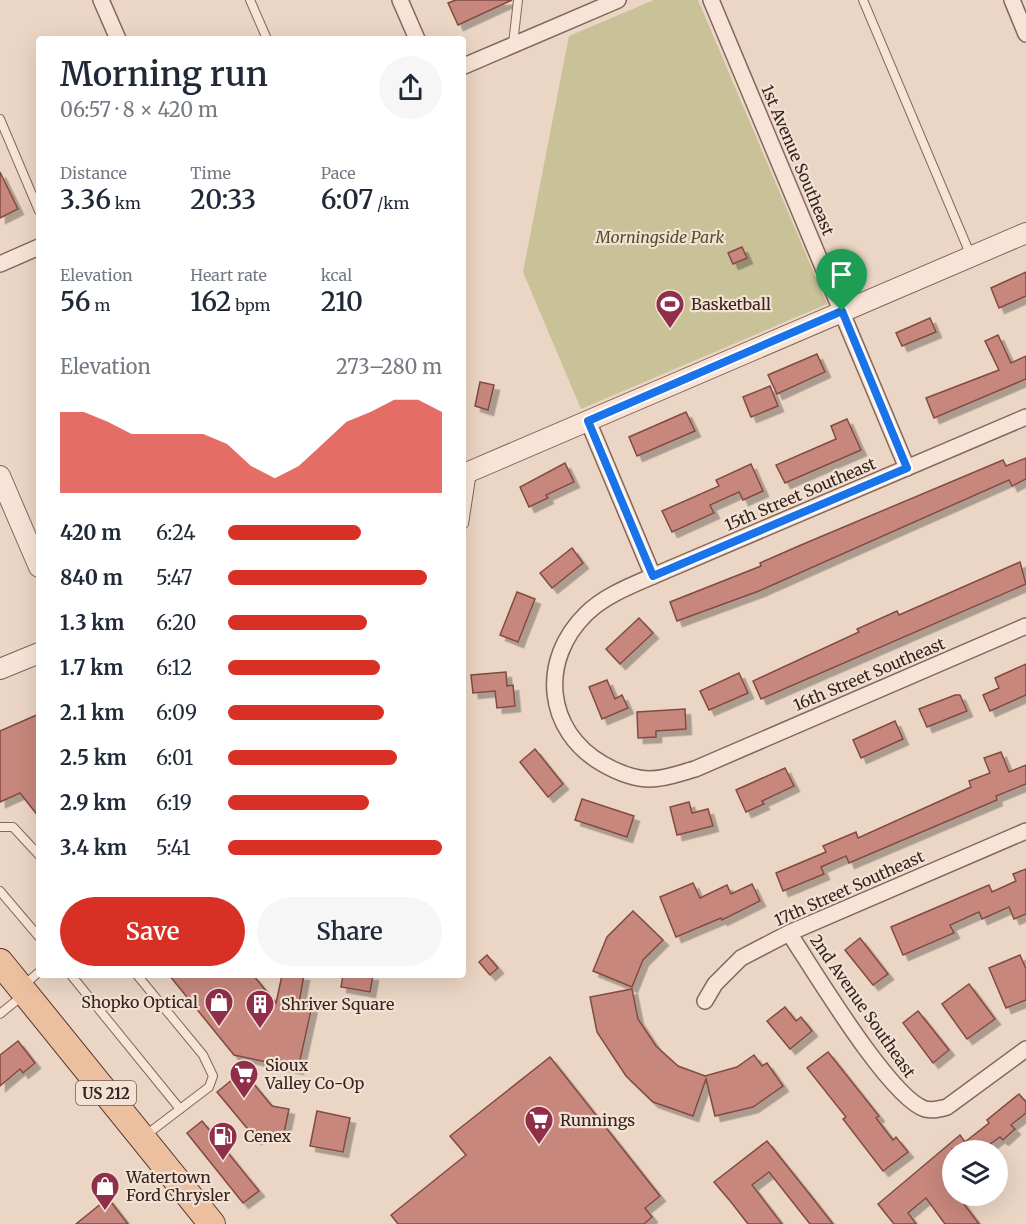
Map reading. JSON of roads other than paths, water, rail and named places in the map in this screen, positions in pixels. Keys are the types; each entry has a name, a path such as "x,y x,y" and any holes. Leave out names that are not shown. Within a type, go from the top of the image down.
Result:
{"main road":[{"name":"US 212","path":"0,962 29,984 142,1138 212,1224"}],"street":[{"path":"101,0 117,36"},
{"path":"400,0 416,36"},
{"path":"466,65 618,0"},
{"name":"1st Avenue Southeast","path":"711,0 907,468"},
{"path":"1012,0 1026,34"},
{"path":"468,472 1026,233"},
{"path":"0,264 36,248"},
{"name":"15th Street Southeast","path":"558,710 555,686 557,664 563,644 586,613 602,602 653,576 1026,417"},
{"path":"588,421 653,576"},
{"path":"0,476 36,560"},
{"name":"16th Street Southeast","path":"558,710 566,732 580,749 613,770 650,779 671,776 1026,626"},
{"path":"0,669 36,654"},
{"name":"17th Street Southeast","path":"705,1001 729,967 741,958 789,933 1026,831"},
{"name":"2nd Avenue Southeast","path":"789,933 874,1059 913,1102 933,1110 947,1107 1026,1048"}],"lane":[{"path":"250,0 266,36"},
{"path":"513,44 518,0"},
{"path":"863,0 971,256"},
{"path":"0,119 36,204"},
{"path":"466,498 468,472"},
{"path":"0,827 13,827 36,852"},
{"path":"0,891 36,933"},
{"path":"73,978 180,1109"},
{"path":"139,978 210,1066 213,1076 209,1087 142,1138"},
{"path":"0,1014 29,984"}],"place":[{"name":"Basketball","path":"670,330"},
{"name":"Shopko Optical","path":"219,1028"},
{"name":"Shriver Square","path":"260,1030"},
{"name":"Sioux Valley Co-Op","path":"244,1100"},
{"name":"Runnings","path":"539,1146"},
{"name":"Cenex","path":"223,1162"},
{"name":"Watertown Ford Chrysler","path":"105,1212"}],"park label":[{"name":"Morningside Park","path":"660,237"}]}
